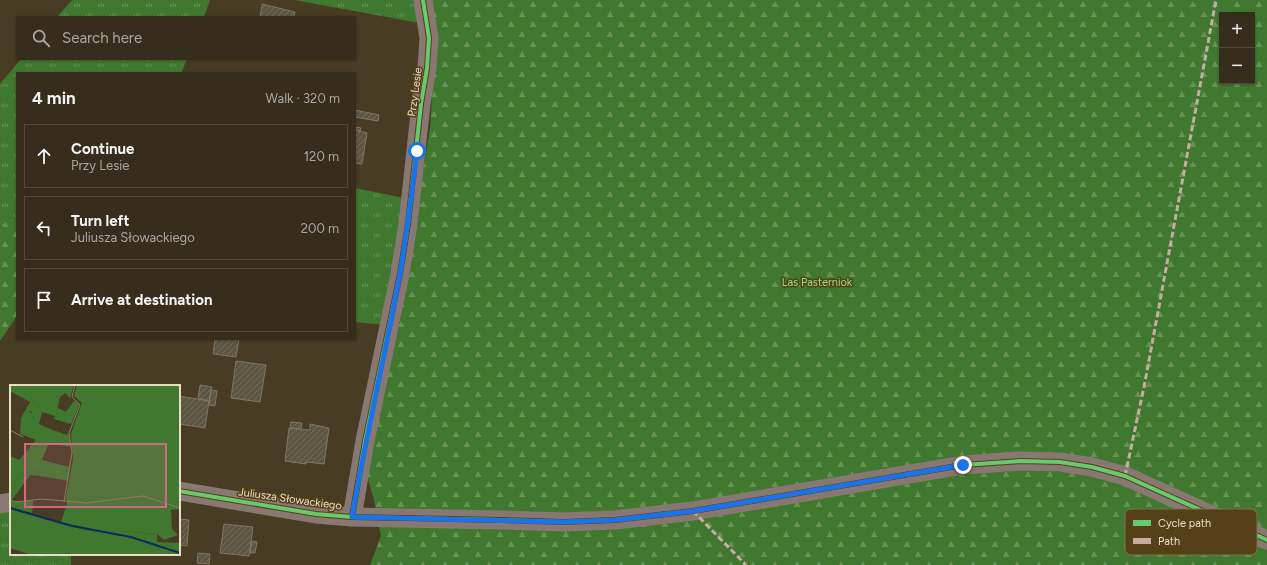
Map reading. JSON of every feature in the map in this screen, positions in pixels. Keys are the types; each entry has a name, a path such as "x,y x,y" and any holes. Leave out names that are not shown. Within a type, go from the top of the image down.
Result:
{"street":[{"name":"Przy Lesie","path":"352,517 365,441 398,282 408,224 421,104 427,68 429,38 423,0"},
{"name":"Juliusza Słowackiego","path":"180,491 316,514 352,517 564,522 615,520 693,511 963,465 1020,461 1060,462 1092,467 1125,476 1198,509"},
{"path":"0,504 10,502"},
{"name":"Juliusza Słowackiego","path":"1257,535 1267,540"}],"green space":[{"path":"72,0 210,0 204,16 58,16"},
{"path":"295,0 415,0 419,23"},
{"name":"Las Pasterniok","path":"432,0 1267,0 1267,565 370,565 381,536 374,500 366,472 401,316 414,240 421,182 430,129 434,65"},
{"path":"20,60 187,60 181,72 16,72 16,219 10,217 0,228 0,84"},
{"path":"356,188 404,198 385,325 356,322"},
{"path":"10,217 16,219 16,317 0,341 0,228"},
{"path":"10,511 10,555 71,555 71,565 0,565 0,512"}],"building":[{"path":"262,4 295,12 294,16 260,16"},
{"path":"356,110 379,115 378,121 356,117"},
{"path":"356,127 361,128 360,131 356,130"},
{"path":"356,130 367,133 362,164 356,163"},
{"path":"215,340 239,340 236,357 213,354"},
{"path":"236,361 266,365 260,402 231,398"},
{"path":"200,385 212,387 209,401 198,398"},
{"path":"211,390 217,391 215,406 209,405"},
{"path":"180,396 209,401 205,428 180,424"},
{"path":"291,422 302,423 301,429 290,428"},
{"path":"310,424 329,428 324,464 307,462 306,464 285,461 289,428 310,430"},
{"path":"180,519 189,520 187,546 180,545"},
{"path":"224,524 253,527 249,556 220,553"},
{"path":"252,541 257,542 255,553 250,553"},
{"path":"198,553 210,554 209,564 197,563"}],"marked path":[{"path":"1125,476 1144,387 1216,0"},
{"path":"693,511 746,565"}],"cycle path":[{"path":"352,517 365,441 400,274 408,224 421,104 427,68 429,38 423,0"},
{"path":"180,491 316,514 352,517 564,522 615,520 693,511 963,465 1020,461 1060,462 1092,467 1125,476 1198,509"},
{"path":"1257,535 1267,540"}],"route":[{"path":"417,151 400,274 365,441 352,517 564,522 615,520 693,511 963,465"}]}
